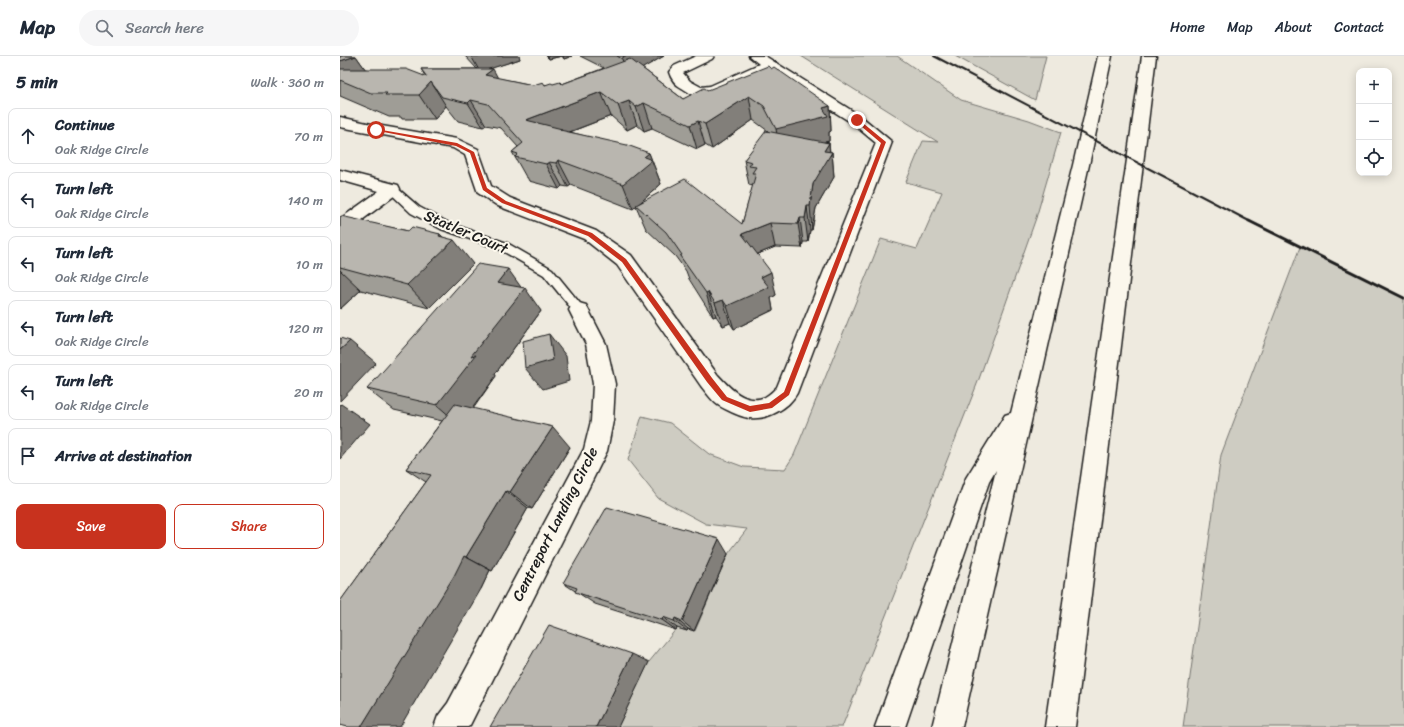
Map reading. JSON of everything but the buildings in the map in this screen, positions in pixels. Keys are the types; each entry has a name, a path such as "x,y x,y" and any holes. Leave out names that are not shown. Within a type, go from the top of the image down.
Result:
{"main road":[{"path":"340,122 376,130 457,144 472,152 484,189 504,202 590,235 624,260 710,380 725,398 750,409 770,406 786,393 884,142 857,120 763,60 714,89 699,92 685,84 677,76 676,72 679,69 707,56"},
{"path":"947,727 1081,165 1105,56"},
{"path":"1060,727 1149,56"},
{"name":"Statler Court","path":"340,175 392,188"},
{"path":"340,228 392,188"},
{"name":"Centreport Landing Circle","path":"449,727 459,714 595,451 602,421 604,384 596,344 579,310"},
{"path":"890,727 978,478 1023,408"}],"lane":[{"name":"Statler Court","path":"392,188 415,210 444,226 503,246 548,272 579,310"}],"shaded area":[{"path":"801,56 897,56 961,100 1029,120 1061,132 1036,218 979,379 842,727 618,727 649,662 677,628 687,631 688,629 695,631 728,554 747,529 706,524 658,498 628,460 642,416 670,423 709,454 744,467 785,469 794,455 881,239 917,249 942,192 906,182 923,141 938,142"},
{"path":"955,56 1046,56 1035,100"},
{"path":"1300,247 1404,298 1404,727 1183,727 1221,455"}],"railway":[{"path":"934,56 1251,222"},
{"path":"1251,222 1404,298"}],"route":[{"path":"376,130 457,144 472,152 484,189 504,202 590,235 624,260 710,380 725,398 750,409 770,406 786,393 884,142 857,120"}]}
